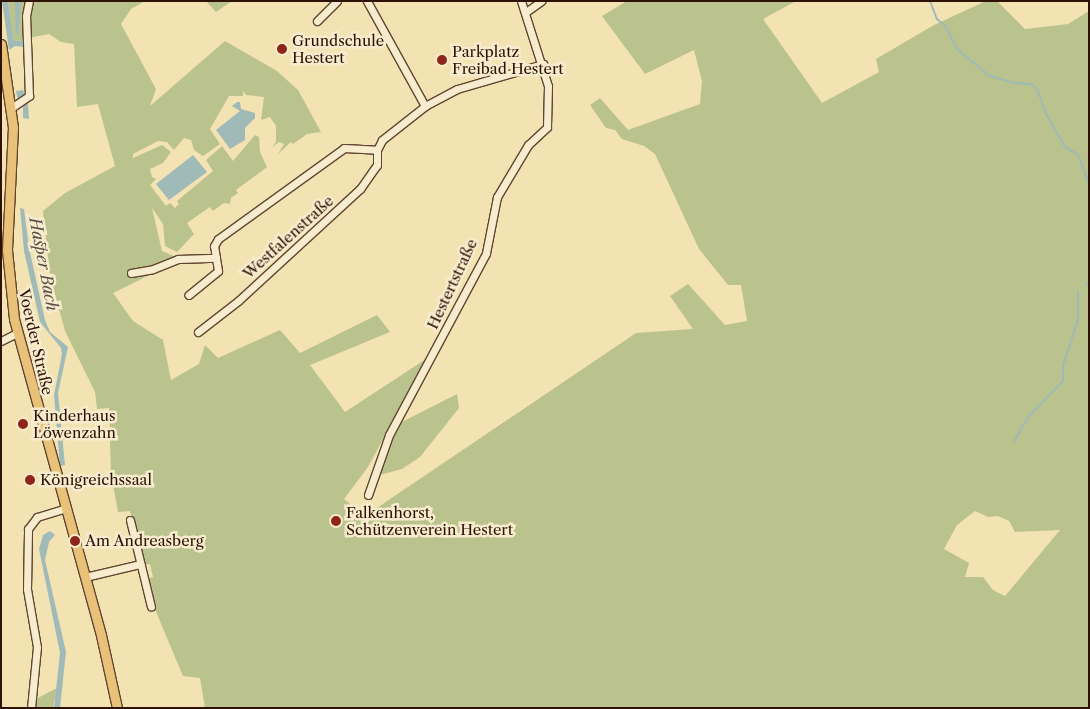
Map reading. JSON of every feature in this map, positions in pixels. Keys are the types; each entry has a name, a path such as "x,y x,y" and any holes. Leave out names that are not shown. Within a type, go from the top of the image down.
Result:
{"main road":[{"name":"Voerder Straße","path":"1,44 12,108 13,143 6,250 8,287 17,333 66,508"},
{"path":"66,508 110,672 117,708"}],"street":[{"path":"12,108 29,96 26,16 29,1"},
{"path":"317,21 337,1"},
{"path":"367,1 425,106"},
{"name":"Hestertstraße","path":"368,495 389,435 486,253 497,197 528,145 547,127 550,98 543,64 522,1"},
{"path":"526,12 541,1"},
{"name":"Westfalenstraße","path":"198,332 238,301 360,189 377,165 377,150 382,140 425,106 475,82 543,64"},
{"name":"Westfalenstraße","path":"188,295 218,271 214,246 218,239 344,148 377,150"},
{"path":"131,273 153,269 178,259 216,258"},
{"path":"1,341 17,333"},
{"path":"31,708 37,647 27,590 28,529 37,517 66,508"},
{"path":"130,520 151,607"},
{"path":"85,577 140,564"}],"green space":[{"path":"8,1 27,1 24,40 14,41"},
{"path":"30,1 145,1 131,9 121,24 156,89 150,106 225,41 277,71 298,90 321,132 307,134 293,144 291,142 278,154 284,144 279,142 272,147 276,142 276,126 270,117 261,120 264,97 246,95 243,91 243,96 229,96 210,129 220,144 203,156 194,150 191,140 184,138 174,150 167,142 158,141 133,154 133,158 162,145 171,152 163,163 150,169 152,177 156,179 150,185 166,206 170,203 175,208 179,204 177,201 213,171 206,160 222,146 233,161 255,135 259,137 260,152 267,167 236,190 238,193 231,198 230,204 224,203 213,211 210,207 187,223 194,234 177,252 165,246 163,224 152,208 162,251 176,257 178,261 113,293 133,321 163,340 171,380 199,364 205,345 218,358 280,330 300,353 377,315 390,332 310,365 345,412 426,359 368,467 344,499 365,516 636,333 693,329 670,296 688,284 725,325 747,321 741,285 728,285 699,249 655,154 644,146 622,139 615,130 606,128 590,105 600,98 628,130 700,104 702,81 694,50 645,74 602,16 627,1 796,1 763,19 822,103 879,72 876,59 934,25 986,1 997,1 1025,29 1068,24 1089,11 1089,708 205,708 200,678 183,676 154,607 147,579 153,577 150,564 144,565 130,511 118,512 111,474 109,408 97,409 95,392 65,331 50,276 43,211 65,193 115,166 98,104 77,107 74,44 61,42 49,34 28,38","holes":["975,511 988,517 998,516 1009,521 1015,532 1060,530 1005,596 993,590 983,577 965,577 969,563 944,549 957,525"]},
{"path":"206,1 232,1 216,12"},
{"path":"457,394 459,408 420,457 402,469 376,476 398,424"},
{"path":"57,688 53,708 33,708 34,700"}],"water":[{"path":"2,1 8,1 14,41 24,40 24,47 15,46 9,50"},
{"path":"15,1 21,1 18,36 16,32"},
{"path":"23,90 28,105 29,119 23,118 23,106 18,100 16,91"},
{"path":"240,102 241,109 255,113 255,118 245,128 245,140 230,149 216,130 240,111 232,106"},
{"path":"193,155 207,172 169,200 156,184"},
{"path":"20,208 24,209 29,248 45,320 50,332 68,347 58,393 65,465 60,466 54,395 62,354 61,348 40,322 24,251"},
{"path":"50,531 55,535 49,542 45,560 66,652 60,708 54,708 60,653 39,549 43,535"}],"waterway":[{"path":"930,1 937,19 945,26 957,49 990,76 1014,83 1031,84 1037,89 1046,114 1066,148 1078,154 1089,185"},
{"path":"1086,286 1089,282"},
{"path":"1014,442 1028,417 1063,381 1063,365 1078,320 1078,292"}],"place":[{"name":"Grundschule Hestert","path":"282,49"},
{"name":"Parkplatz Freibad Hestert","path":"442,60"},
{"name":"Kinderhaus Löwenzahn","path":"23,424"},
{"name":"Königreichssaal","path":"30,480"},
{"name":"Falkenhorst, Schützenverein Hestert","path":"336,521"},
{"name":"Am Andreasberg","path":"75,541"}],"water label":[{"name":"Hasper Bach","path":"44,264"}]}
